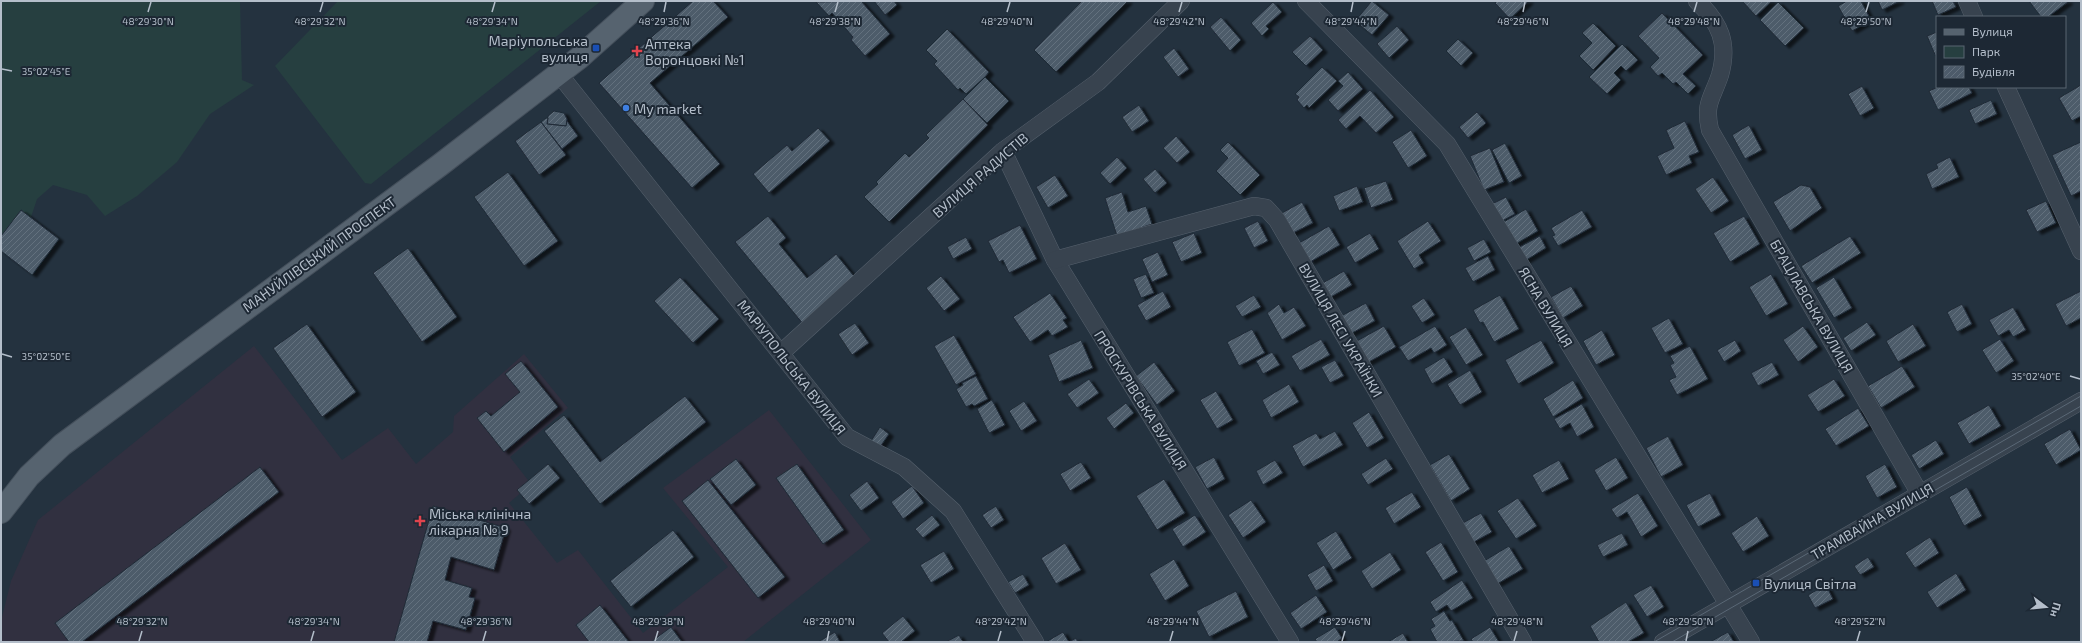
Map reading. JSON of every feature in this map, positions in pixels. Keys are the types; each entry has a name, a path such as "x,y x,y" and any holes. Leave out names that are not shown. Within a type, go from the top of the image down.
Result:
{"main road":[{"name":"МАНУЙЛІВСЬКИЙ ПРОСПЕКТ","path":"1,512 29,476 62,445 440,165 584,54 643,1"}],"street":[{"name":"ВУЛИЦЯ РАДИСТІВ","path":"782,353 1004,151 1098,82 1181,1"},
{"name":"ЯСНА ВУЛИЦЯ","path":"1306,1 1447,144 1727,605 1751,642"},
{"name":"БРАЦЛАВСЬКА ВУЛИЦЯ","path":"1697,1 1712,15 1721,34 1724,55 1719,76 1708,103 1707,117 1710,130 1920,494"},
{"path":"1967,1 1974,16"},
{"name":"МАРІУПОЛЬСЬКА ВУЛИЦЯ","path":"559,74 782,353 847,437 904,467 953,511 1034,642"},
{"path":"2006,88 2081,251"},
{"name":"ПРОСКУРІВСЬКА ВУЛИЦЯ","path":"1004,151 1056,260 1290,642"},
{"name":"ВУЛИЦЯ ЛЕСІ УКРАЇНКИ","path":"1056,260 1254,206 1266,208 1277,220 1523,642"},
{"name":"ТРАМВАЙНА ВУЛИЦЯ","path":"1663,642 2081,401"}],"shaded area":[{"path":"254,346 342,460 388,428 416,464 453,432 454,416 524,354 568,408 510,457 531,484 509,503 557,563 578,550 643,633 728,567 663,488 769,410 871,540 743,642 1,642 1,621 11,581 38,520"}],"green space":[{"path":"1,1 240,1 242,80 254,85 210,114 177,162 137,196 105,216 87,195 53,185 37,199 31,217 1,249"},
{"path":"338,1 601,1 371,184 365,183 275,66"}],"building":[{"path":"693,1 713,1 728,17 650,83 720,164 692,188 599,83"},
{"path":"861,1 890,34 865,56 851,40 853,37 832,13 829,16 816,2"},
{"path":"874,1 894,1 897,5 885,15"},
{"path":"1082,1 1128,1 1056,72 1034,50"},
{"path":"1372,1 1389,15 1372,35 1355,21"},
{"path":"1497,1 1529,1 1510,19 1495,3"},
{"path":"1742,1 1772,1 1756,16"},
{"path":"1847,1 1861,1 1871,20 1852,31 1838,6"},
{"path":"1878,1 1900,1 1882,10"},
{"path":"1932,1 1953,1 1956,7 1938,15"},
{"path":"2029,1 2068,1 2049,16 2040,16"},
{"path":"1273,2 1282,12 1266,26 1269,29 1262,36 1251,23"},
{"path":"1778,2 1804,28 1785,46 1760,20"},
{"path":"1662,13 1703,55 1683,74 1696,86 1688,94 1676,82 1673,84 1662,73 1658,76 1650,67 1659,58 1638,36"},
{"path":"1221,17 1241,40 1230,51 1210,27"},
{"path":"1593,23 1616,46 1593,70 1579,56 1592,43 1582,33"},
{"path":"1397,26 1409,40 1389,58 1377,44"},
{"path":"947,29 989,72 966,94 960,88 958,90 934,64 937,61 926,50"},
{"path":"1936,32 1936,57 1927,36"},
{"path":"1310,36 1323,50 1306,66 1292,52"},
{"path":"1458,39 1473,53 1461,66 1446,51"},
{"path":"1622,44 1638,60 1626,71 1621,66 1614,73 1621,80 1607,94 1589,77"},
{"path":"1174,48 1189,69 1178,77 1163,57"},
{"path":"1322,67 1337,81 1309,108 1307,105 1304,108 1297,100 1299,97 1295,94"},
{"path":"1348,72 1363,89 1338,111 1328,100 1343,86 1338,81"},
{"path":"985,77 1009,101 987,123 963,99"},
{"path":"2081,85 2081,116 2072,121 2059,98"},
{"path":"1862,86 1874,108 1860,116 1848,94"},
{"path":"1936,88 1970,88 1972,93 1938,110 1929,91"},
{"path":"1370,90 1394,117 1376,133 1360,116 1346,129 1338,120"},
{"path":"963,99 988,125 889,222 864,197 878,184 876,182 905,153 909,157 929,138 926,135"},
{"path":"1991,100 1997,114 1975,124 1969,110"},
{"path":"1139,105 1149,121 1132,132 1122,117"},
{"path":"554,111 564,113 567,119 566,126 547,124 548,116"},
{"path":"1477,112 1486,123 1468,138 1459,127"},
{"path":"548,118 547,124 566,126 567,121 578,136 562,149 541,122"},
{"path":"1685,121 1699,152 1689,156 1692,163 1666,175 1657,156 1674,148 1666,130"},
{"path":"541,122 566,155 539,175 515,141"},
{"path":"1749,125 1762,150 1745,159 1732,135"},
{"path":"818,128 830,141 769,193 753,174 787,145 792,151"},
{"path":"1411,130 1427,156 1408,168 1392,142"},
{"path":"1176,136 1190,152 1177,163 1163,148"},
{"path":"1228,142 1260,175 1240,195 1216,171 1228,158 1220,150"},
{"path":"2081,142 2081,191 2071,196 2052,155"},
{"path":"1505,143 1522,176 1509,183 1492,150"},
{"path":"1490,148 1504,182 1484,190 1470,156"},
{"path":"1117,157 1127,168 1110,184 1100,173"},
{"path":"1950,157 1959,177 1932,189 1926,174 1938,168 1936,164"},
{"path":"1155,169 1167,183 1155,193 1143,179"},
{"path":"508,172 558,241 524,266 474,197"},
{"path":"1055,175 1068,196 1048,208 1036,187"},
{"path":"1713,177 1729,201 1711,213 1695,189"},
{"path":"1386,181 1393,200 1371,208 1364,188"},
{"path":"1801,185 1810,187 1822,208 1790,231 1773,202"},
{"path":"1357,186 1363,202 1339,211 1333,196"},
{"path":"1122,192 1128,212 1146,206 1152,224 1117,236 1105,198"},
{"path":"1506,197 1515,214 1502,221 1492,204"},
{"path":"2046,201 2056,223 2037,232 2026,210"},
{"path":"1302,202 1313,223 1291,234 1280,214"},
{"path":"1526,209 1538,231 1514,245 1502,223"},
{"path":"21,210 59,239 32,275 1,251 1,236"},
{"path":"1582,210 1592,227 1558,246 1552,236 1555,235 1551,228"},
{"path":"768,216 786,238 779,244 807,278 836,254 857,280 804,325 735,242"},
{"path":"1744,216 1760,244 1730,262 1713,233"},
{"path":"1258,221 1268,241 1254,248 1244,228"},
{"path":"1428,221 1441,241 1419,255 1424,263 1414,269 1397,241"},
{"path":"1020,225 1037,259 1009,273 1003,260 999,262 988,241"},
{"path":"1329,226 1340,245 1310,262 1299,243"},
{"path":"1194,233 1202,253 1181,262 1172,242"},
{"path":"1370,233 1379,249 1355,263 1346,247"},
{"path":"1540,236 1546,248 1523,262 1516,249"},
{"path":"1850,236 1861,253 1812,283 1801,266"},
{"path":"966,237 972,249 953,259 947,247"},
{"path":"1484,239 1491,252 1474,261 1467,248"},
{"path":"408,248 457,317 422,342 373,273"},
{"path":"1158,252 1168,275 1152,282 1142,259"},
{"path":"1488,256 1495,270 1473,282 1465,268"},
{"path":"1344,271 1352,285 1329,298 1321,284"},
{"path":"1146,274 1154,293 1141,298 1133,279"},
{"path":"1771,274 1788,304 1766,316 1749,287"},
{"path":"941,276 960,299 944,311 926,288"},
{"path":"680,277 719,319 693,343 654,301"},
{"path":"1834,277 1852,308 1834,318 1816,288"},
{"path":"1571,286 1583,306 1563,318 1551,297"},
{"path":"1163,291 1171,307 1146,321 1137,305"},
{"path":"2081,291 2081,318 2066,326 2055,304"},
{"path":"1050,293 1067,318 1063,320 1068,327 1052,336 1048,330 1030,342 1013,317"},
{"path":"1254,295 1261,307 1242,317 1235,306"},
{"path":"1500,295 1519,329 1494,342 1483,322 1480,323 1473,310"},
{"path":"1424,298 1435,315 1422,323 1411,306"},
{"path":"1366,303 1375,321 1350,334 1341,316"},
{"path":"1279,304 1284,313 1294,307 1306,326 1282,340 1267,313"},
{"path":"1962,304 1972,324 1957,332 1947,312"},
{"path":"2013,307 2026,330 2013,337 2009,330 1998,336 1989,320"},
{"path":"1669,318 1683,344 1665,353 1651,328"},
{"path":"1867,322 1876,335 1851,351 1843,338"},
{"path":"855,323 869,343 852,355 838,334"},
{"path":"307,324 356,392 322,417 273,348"},
{"path":"1913,324 1926,346 1898,362 1886,341"},
{"path":"1384,326 1396,347 1367,363 1355,342"},
{"path":"1435,326 1447,345 1434,353 1431,348 1408,361 1399,347"},
{"path":"1803,326 1818,347 1798,362 1783,340"},
{"path":"1466,327 1483,355 1466,365 1449,337"},
{"path":"1252,329 1265,353 1239,366 1227,342"},
{"path":"1602,330 1615,355 1596,365 1583,341"},
{"path":"954,335 976,374 956,385 934,346"},
{"path":"1321,339 1330,355 1300,371 1291,356"},
{"path":"2000,339 2014,361 1996,373 1982,350"},
{"path":"1081,340 1093,368 1059,382 1048,355"},
{"path":"1541,340 1554,363 1518,384 1505,360"},
{"path":"1735,340 1741,351 1724,362 1717,350"},
{"path":"1690,346 1708,379 1677,395 1669,380 1676,377 1670,365 1674,363 1670,356"},
{"path":"1272,352 1280,365 1263,374 1256,361"},
{"path":"1444,357 1453,372 1432,384 1424,369"},
{"path":"1335,360 1344,376 1330,383 1321,367"},
{"path":"521,361 558,407 504,452 477,418 486,411 491,416 520,392 505,374"},
{"path":"1154,362 1175,391 1157,405 1136,376"},
{"path":"1772,362 1779,375 1758,386 1751,373"},
{"path":"1902,366 1915,387 1881,408 1868,386"},
{"path":"1470,370 1482,392 1460,405 1447,384"},
{"path":"976,376 988,399 974,406 972,404 966,407 956,389 963,385 962,383"},
{"path":"1089,379 1099,393 1077,408 1067,394"},
{"path":"1834,379 1845,396 1818,412 1807,395"},
{"path":"1573,380 1583,398 1553,417 1543,399"},
{"path":"1289,384 1299,402 1271,418 1262,400"},
{"path":"1216,391 1233,420 1217,429 1200,400"},
{"path":"685,396 706,422 600,504 544,431 564,415 600,462"},
{"path":"992,400 1005,425 989,433 977,409"},
{"path":"1024,401 1037,421 1021,431 1009,411"},
{"path":"1126,403 1134,413 1114,429 1106,418"},
{"path":"1582,404 1594,427 1577,437 1570,423 1560,429 1554,419"},
{"path":"1989,405 2001,426 1969,444 1957,423"},
{"path":"1858,408 1869,426 1836,446 1825,429"},
{"path":"1369,412 1384,438 1367,448 1352,423"},
{"path":"880,427 889,434 880,447 871,441"},
{"path":"2070,429 2081,450 2056,465 2044,444"},
{"path":"1335,431 1343,445 1303,467 1292,446 1316,433 1320,439"},
{"path":"1668,436 1683,465 1661,477 1646,448"},
{"path":"1936,440 1944,454 1919,469 1911,455"},
{"path":"1449,454 1470,489 1451,501 1430,465"},
{"path":"1214,457 1225,479 1207,489 1195,467"},
{"path":"1616,457 1628,478 1606,491 1594,470"},
{"path":"1386,458 1393,469 1368,485 1361,474"},
{"path":"736,459 756,485 731,505 710,479"},
{"path":"1275,460 1283,473 1263,485 1256,471"},
{"path":"1559,460 1569,479 1542,493 1532,475"},
{"path":"1081,462 1091,478 1070,491 1060,474"},
{"path":"548,464 560,478 529,504 517,490"},
{"path":"797,464 844,530 823,544 776,478"},
{"path":"1885,464 1897,487 1877,498 1865,476"},
{"path":"260,467 279,492 82,642 69,642 55,623"},
{"path":"1164,479 1185,513 1157,530 1136,496"},
{"path":"708,480 785,577 758,598 682,501"},
{"path":"867,481 879,498 861,511 849,495"},
{"path":"912,486 924,503 903,519 891,502"},
{"path":"1967,487 1982,516 1964,526 1949,497"},
{"path":"1412,492 1421,507 1394,524 1385,508"},
{"path":"1638,493 1658,526 1641,537 1627,512 1617,518 1611,509"},
{"path":"1710,493 1721,515 1698,527 1686,505"},
{"path":"1518,498 1537,526 1516,539 1497,511"},
{"path":"1251,500 1266,522 1243,538 1228,515"},
{"path":"433,506 506,528 494,570 451,557 445,580 472,588 469,597 475,598 466,630 433,621 427,642 394,642"},
{"path":"996,506 1004,520 991,528 982,515"},
{"path":"1481,513 1492,532 1472,543 1461,524"},
{"path":"932,515 940,525 923,538 915,529"},
{"path":"1195,515 1206,532 1183,547 1172,529"},
{"path":"1757,516 1769,536 1743,552 1731,533"},
{"path":"673,530 694,557 631,607 610,581"},
{"path":"1336,531 1352,558 1333,570 1316,543"},
{"path":"1622,533 1628,545 1603,557 1597,545"},
{"path":"1930,537 1939,553 1915,568 1905,553"},
{"path":"1441,542 1458,572 1443,581 1425,552"},
{"path":"1065,543 1081,570 1056,584 1041,558"},
{"path":"1509,546 1523,569 1497,584 1484,561"},
{"path":"944,551 954,569 931,583 920,565"},
{"path":"1390,552 1401,570 1372,589 1361,571"},
{"path":"1868,557 1874,567 1860,575 1854,566"},
{"path":"1174,559 1189,586 1165,601 1149,574"},
{"path":"1324,565 1333,581 1316,591 1307,575"},
{"path":"1956,573 1966,590 1937,608 1927,592"},
{"path":"1023,574 1029,585 1015,593 1008,582"},
{"path":"1462,580 1473,598 1451,611 1447,605 1436,612 1430,602"},
{"path":"1651,585 1664,607 1647,617 1633,595"},
{"path":"1826,585 1833,599 1815,608 1808,595"},
{"path":"1236,591 1248,617 1209,637 1196,611"},
{"path":"1316,595 1327,612 1301,629 1290,613"},
{"path":"1626,602 1644,633 1628,642 1599,642 1590,626"},
{"path":"600,605 629,642 589,642 576,625"},
{"path":"1444,611 1450,621 1452,620 1464,641 1437,642 1430,629 1435,626 1431,619"},
{"path":"903,616 915,631 901,642 889,642 882,633"},
{"path":"671,627 682,642 651,642"},
{"path":"1335,627 1342,638 1337,642 1317,642 1315,639"},
{"path":"1490,627 1499,642 1473,642 1471,639"},
{"path":"835,632 840,642 818,642"},
{"path":"1063,632 1069,642 1046,642"},
{"path":"1728,632 1734,642 1710,642"},
{"path":"1403,633 1408,642 1388,642"},
{"path":"959,635 963,642 946,642"},
{"path":"1076,638 1078,642 1069,642"}],"tram line":[{"path":"1654,642 2081,396"},
{"path":"1672,642 2081,406"}],"place":[{"name":"Маріупольська вулиця","path":"596,48"},
{"name":"Аптека Воронцовкі №1","path":"637,51"},
{"name":"My market","path":"626,108"},
{"name":"Міська клінічна лікарня № 9","path":"420,521"},
{"name":"Вулиця Світла","path":"1756,583"}]}
